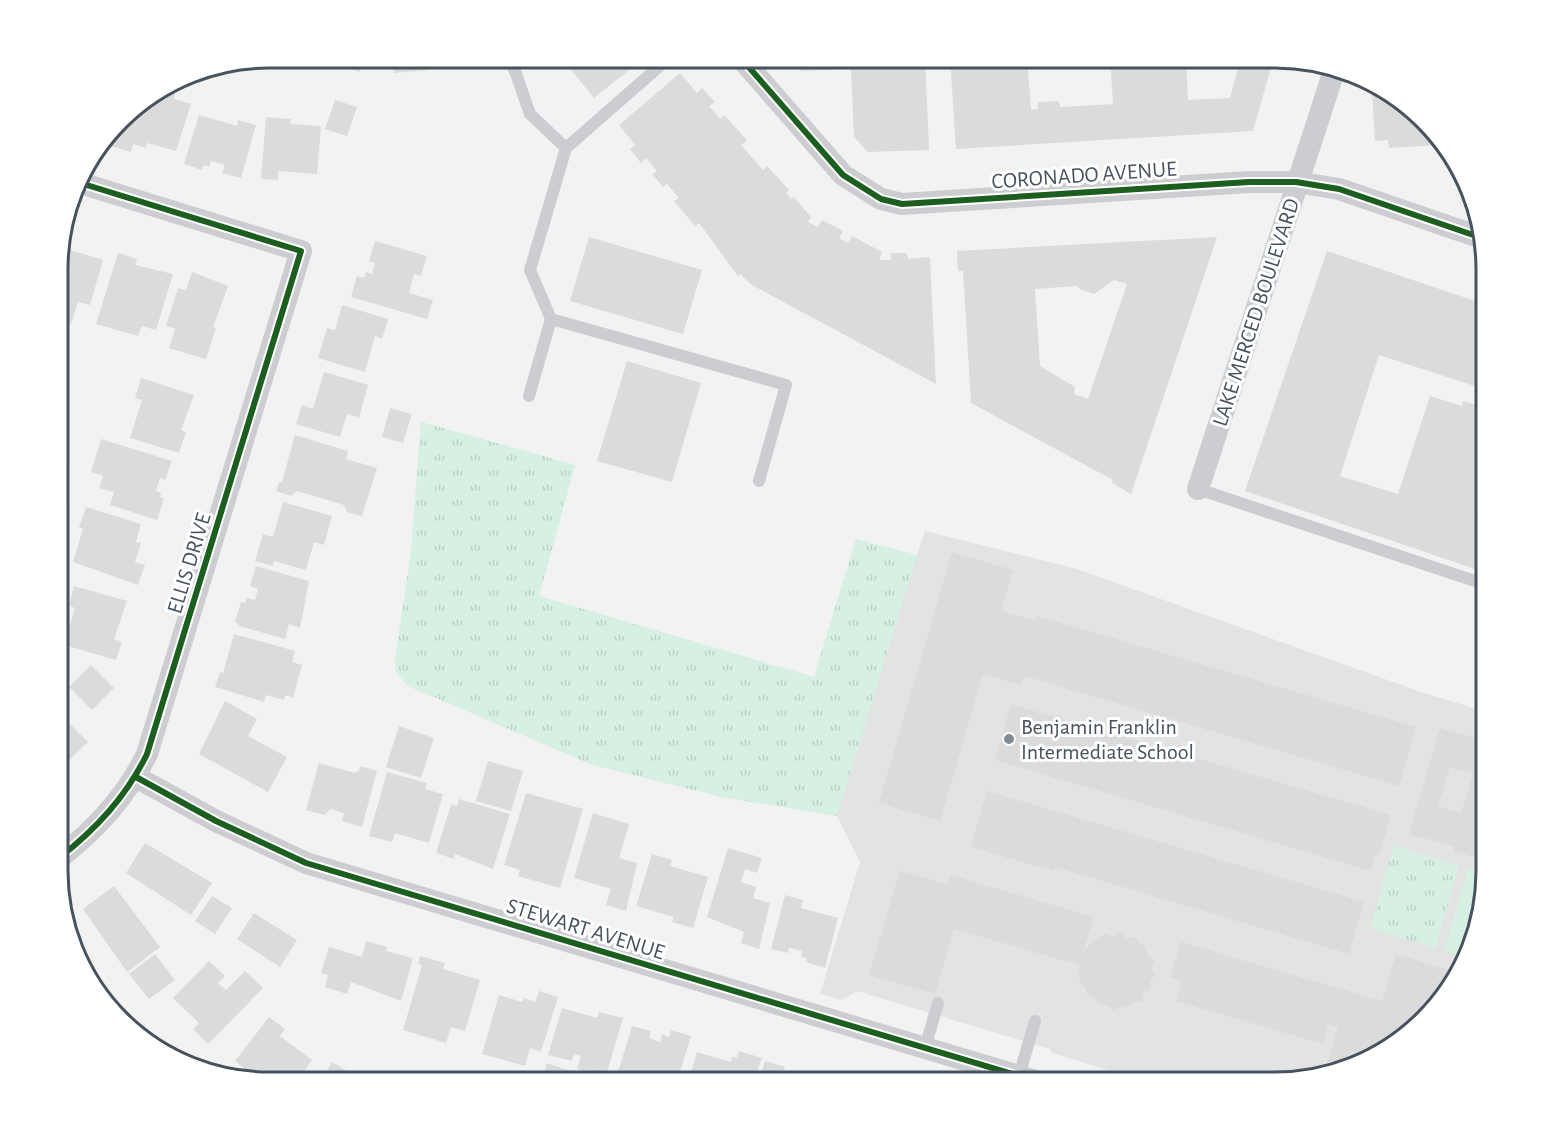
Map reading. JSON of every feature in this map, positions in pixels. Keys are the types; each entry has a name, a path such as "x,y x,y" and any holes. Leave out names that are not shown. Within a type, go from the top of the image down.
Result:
{"street":[{"name":"CORONADO AVENUE","path":"750,68 843,175 880,199 902,204 1249,182 1296,182 1339,189 1474,235"},
{"name":"LAKE MERCED BOULEVARD","path":"1198,489 1282,237 1296,182 1333,76"},
{"name":"ELLIS DRIVE","path":"68,851 113,808 136,777 156,729 301,251 86,185"},
{"name":"STEWART AVENUE","path":"136,777 216,821 306,863 1005,1072"}],"lane":[{"path":"513,68 530,114 566,148"},
{"path":"529,396 551,319 530,270 566,148 657,68"},
{"path":"551,319 786,385 759,481"},
{"path":"1198,489 1476,582"},
{"path":"925,1048 938,1003"},
{"path":"1030,1072 1035,1021"}],"shaded area":[{"name":"Benjamin Franklin Intermediate School","path":"421,422 575,465 539,596 814,677 856,539 917,555 925,531 1077,569 1421,692 1476,709 1476,884 1473,910 1466,935 1450,971 1435,993 1408,1022 1365,1051 1328,1065 1302,1070 1113,1072 1052,1053 1050,1049 857,991 842,1000 820,994 860,862 837,816 722,797 593,765 408,686 396,672 395,660 411,553"}],"green space":[{"path":"421,422 575,465 539,596 814,677 856,539 917,555 837,816 722,797 593,765 408,686 396,672 395,660 411,553"},
{"path":"1394,846 1459,866 1435,948 1370,928"},
{"path":"1468,869 1476,871 1473,910 1461,948 1458,955 1444,951"}],"building":[{"path":"348,68 361,68 360,72"},
{"path":"394,68 428,68 428,70 394,73"},
{"path":"570,68 631,68 594,98"},
{"path":"797,68 925,68 929,150 868,152 854,137 851,69 800,71"},
{"path":"951,68 1028,68 1031,110 1038,109 1038,102 1059,101 1060,107 1113,104 1111,68 1187,68 1188,100 1230,98 1238,68 1271,68 1253,131 956,149"},
{"path":"680,73 697,93 702,88 715,102 709,106 720,119 724,115 747,140 741,145 763,170 767,166 789,190 786,193 791,199 794,197 811,217 808,222 818,227 822,220 843,231 839,238 848,243 852,236 882,252 879,260 891,260 891,253 907,253 908,259 930,257 936,384 750,284 741,274 738,276 699,223 695,226 674,201 679,198 667,184 663,187 652,174 657,171 646,158 641,163 630,149 635,145 619,125"},
{"path":"175,91 174,99 191,104 176,151 147,143 146,148 133,144 131,152 111,146 117,136 136,117 168,94"},
{"path":"1372,92 1398,109 1418,126 1434,145 1389,148 1388,140 1375,141"},
{"path":"335,100 357,107 347,136 325,129"},
{"path":"199,115 237,126 238,120 256,125 241,178 222,173 225,165 211,161 209,167 204,165 202,170 184,164"},
{"path":"266,117 291,119 290,124 321,126 317,174 278,171 278,180 261,179"},
{"path":"589,237 702,270 683,334 570,301"},
{"path":"1217,237 1131,494 1112,483 1113,480 971,403 963,271 958,271 957,251","holes":["1114,280 1127,284 1088,399 1074,394 1075,387 1040,366 1035,289 1077,286 1081,290 1094,294"]},
{"path":"375,241 427,256 421,276 414,274 409,293 433,300 427,319 351,297 357,276 364,278 366,272 372,274 375,263 369,261"},
{"path":"69,250 103,260 90,305 78,302 71,324 68,323"},
{"path":"1327,251 1476,301 1476,386 1379,355 1340,476 1398,494 1430,396 1462,406 1463,401 1476,405 1476,508 1474,514 1476,515 1476,569 1245,491"},
{"path":"118,253 137,259 135,265 173,274 156,330 142,326 138,336 96,324"},
{"path":"192,272 228,286 213,327 216,328 206,359 169,348 175,329 166,326 178,288 186,290"},
{"path":"342,305 388,319 382,339 375,336 365,372 318,358 327,328 335,330"},
{"path":"627,361 701,383 672,482 597,461"},
{"path":"324,372 368,385 359,418 347,414 340,437 296,424 302,405 313,409"},
{"path":"141,378 194,395 181,430 186,432 179,453 130,438 142,400 135,398"},
{"path":"390,408 412,414 403,443 382,437"},
{"path":"295,435 348,451 346,459 377,468 362,516 347,512 344,505 297,491 291,496 276,491 279,482 282,482"},
{"path":"101,439 172,461 165,480 160,478 156,491 161,493 160,497 164,498 157,520 110,505 114,492 99,488 103,476 91,472"},
{"path":"283,502 332,516 324,545 314,542 306,570 274,561 273,566 255,561 263,534 273,537"},
{"path":"86,507 141,524 136,542 141,543 135,562 145,565 138,585 73,562 83,529 79,527"},
{"path":"952,552 1013,570 1001,611 1036,621 1037,616 1416,727 1399,786 1024,676 1021,685 983,674 940,821 879,803"},
{"path":"256,566 309,581 300,628 289,624 285,639 239,626 235,622 241,602 245,603 247,598 255,600 258,589 250,586"},
{"path":"74,586 127,601 114,639 122,642 116,660 68,646 68,632 75,608 69,606"},
{"path":"234,634 295,651 292,662 302,665 293,698 285,695 284,700 266,695 264,702 215,687 220,672 223,673"},
{"path":"91,665 114,688 92,710 69,687"},
{"path":"225,701 257,719 248,736 287,757 268,792 199,754"},
{"path":"1011,704 1391,815 1379,856 1375,855 1371,871 995,760"},
{"path":"68,722 88,742 68,761"},
{"path":"399,726 434,738 421,778 386,767"},
{"path":"1440,728 1476,738 1476,858 1454,851 1455,847 1409,834","holes":["1450,767 1473,774 1461,813 1438,806"]},
{"path":"488,761 523,771 511,811 476,801"},
{"path":"319,763 355,773 359,771 360,766 377,771 362,827 342,821 344,813 330,809 325,815 306,810"},
{"path":"387,772 427,783 425,789 443,794 429,843 395,833 392,842 369,836"},
{"path":"987,791 1364,902 1349,954 1055,867 1053,871 971,847"},
{"path":"526,793 583,809 560,888 518,876 520,870 504,865"},
{"path":"459,799 510,814 493,869 455,854 454,859 436,853 451,804 457,806"},
{"path":"593,813 629,824 619,858 637,863 626,911 606,905 611,889 574,878"},
{"path":"145,843 212,883 191,915 126,873"},
{"path":"728,848 762,858 757,873 745,869 741,882 756,887 753,898 770,903 759,949 741,943 744,932 707,917"},
{"path":"652,854 672,860 670,866 708,877 693,928 672,922 674,917 636,906"},
{"path":"900,871 947,884 950,875 1094,917 1083,952 1092,942 1105,934 1113,937 1120,933 1126,938 1135,937 1139,944 1146,946 1147,955 1154,960 1151,968 1155,975 1150,981 1151,989 1144,993 1142,1001 1133,1002 1128,1008 1120,1006 1113,1010 1107,1005 1098,1005 1095,998 1087,995 1086,988 1080,983 1079,965 954,929 935,994 869,975"},
{"path":"114,886 160,947 127,972 83,909"},
{"path":"785,895 803,900 801,908 838,918 825,968 806,962 807,958 801,957 802,951 789,948 788,953 771,949"},
{"path":"212,896 232,908 215,934 195,921"},
{"path":"254,913 297,940 280,967 237,939"},
{"path":"366,941 387,947 386,951 413,958 401,1001 351,982 347,994 325,987 328,975 321,973 329,947 362,957"},
{"path":"1181,942 1382,1001 1396,954 1450,970 1435,993 1408,1022 1365,1051 1327,1065 1338,1027 1328,1024 1323,1044 1176,1001 1182,981 1170,977"},
{"path":"155,954 175,980 149,999 129,974"},
{"path":"420,956 445,963 443,969 480,980 465,1031 451,1027 446,1043 403,1030 422,965 418,964"},
{"path":"209,961 225,976 218,983 226,990 245,971 263,988 208,1044 193,1029 199,1023 173,998"},
{"path":"539,991 558,997 541,1052 530,1048 525,1066 482,1054 499,995 522,1002 524,998 535,1002"},
{"path":"562,1008 597,1018 599,1012 623,1018 607,1071 577,1069 581,1056 574,1054 572,1061 548,1055"},
{"path":"269,1017 285,1029 280,1036 312,1060 304,1071 247,1070 235,1061"},
{"path":"632,1026 651,1031 649,1038 660,1042 662,1034 669,1037 671,1030 691,1036 680,1071 618,1071"},
{"path":"739,1051 762,1058 757,1071 691,1071 697,1052 731,1062 732,1057 737,1058"},
{"path":"765,1061 785,1067 783,1072 762,1071"},
{"path":"332,1062 347,1071 327,1071"},
{"path":"547,1063 571,1071 571,1071 544,1071"}],"cycle path":[{"path":"750,68 843,175 881,199 902,204 1249,182 1296,182 1339,189 1474,235"},
{"path":"68,850 98,824 120,798 147,754 301,251 86,185"},
{"path":"136,777 216,821 306,863 1005,1072"}],"place":[{"name":"Benjamin Franklin Intermediate School","path":"1009,739"}]}
